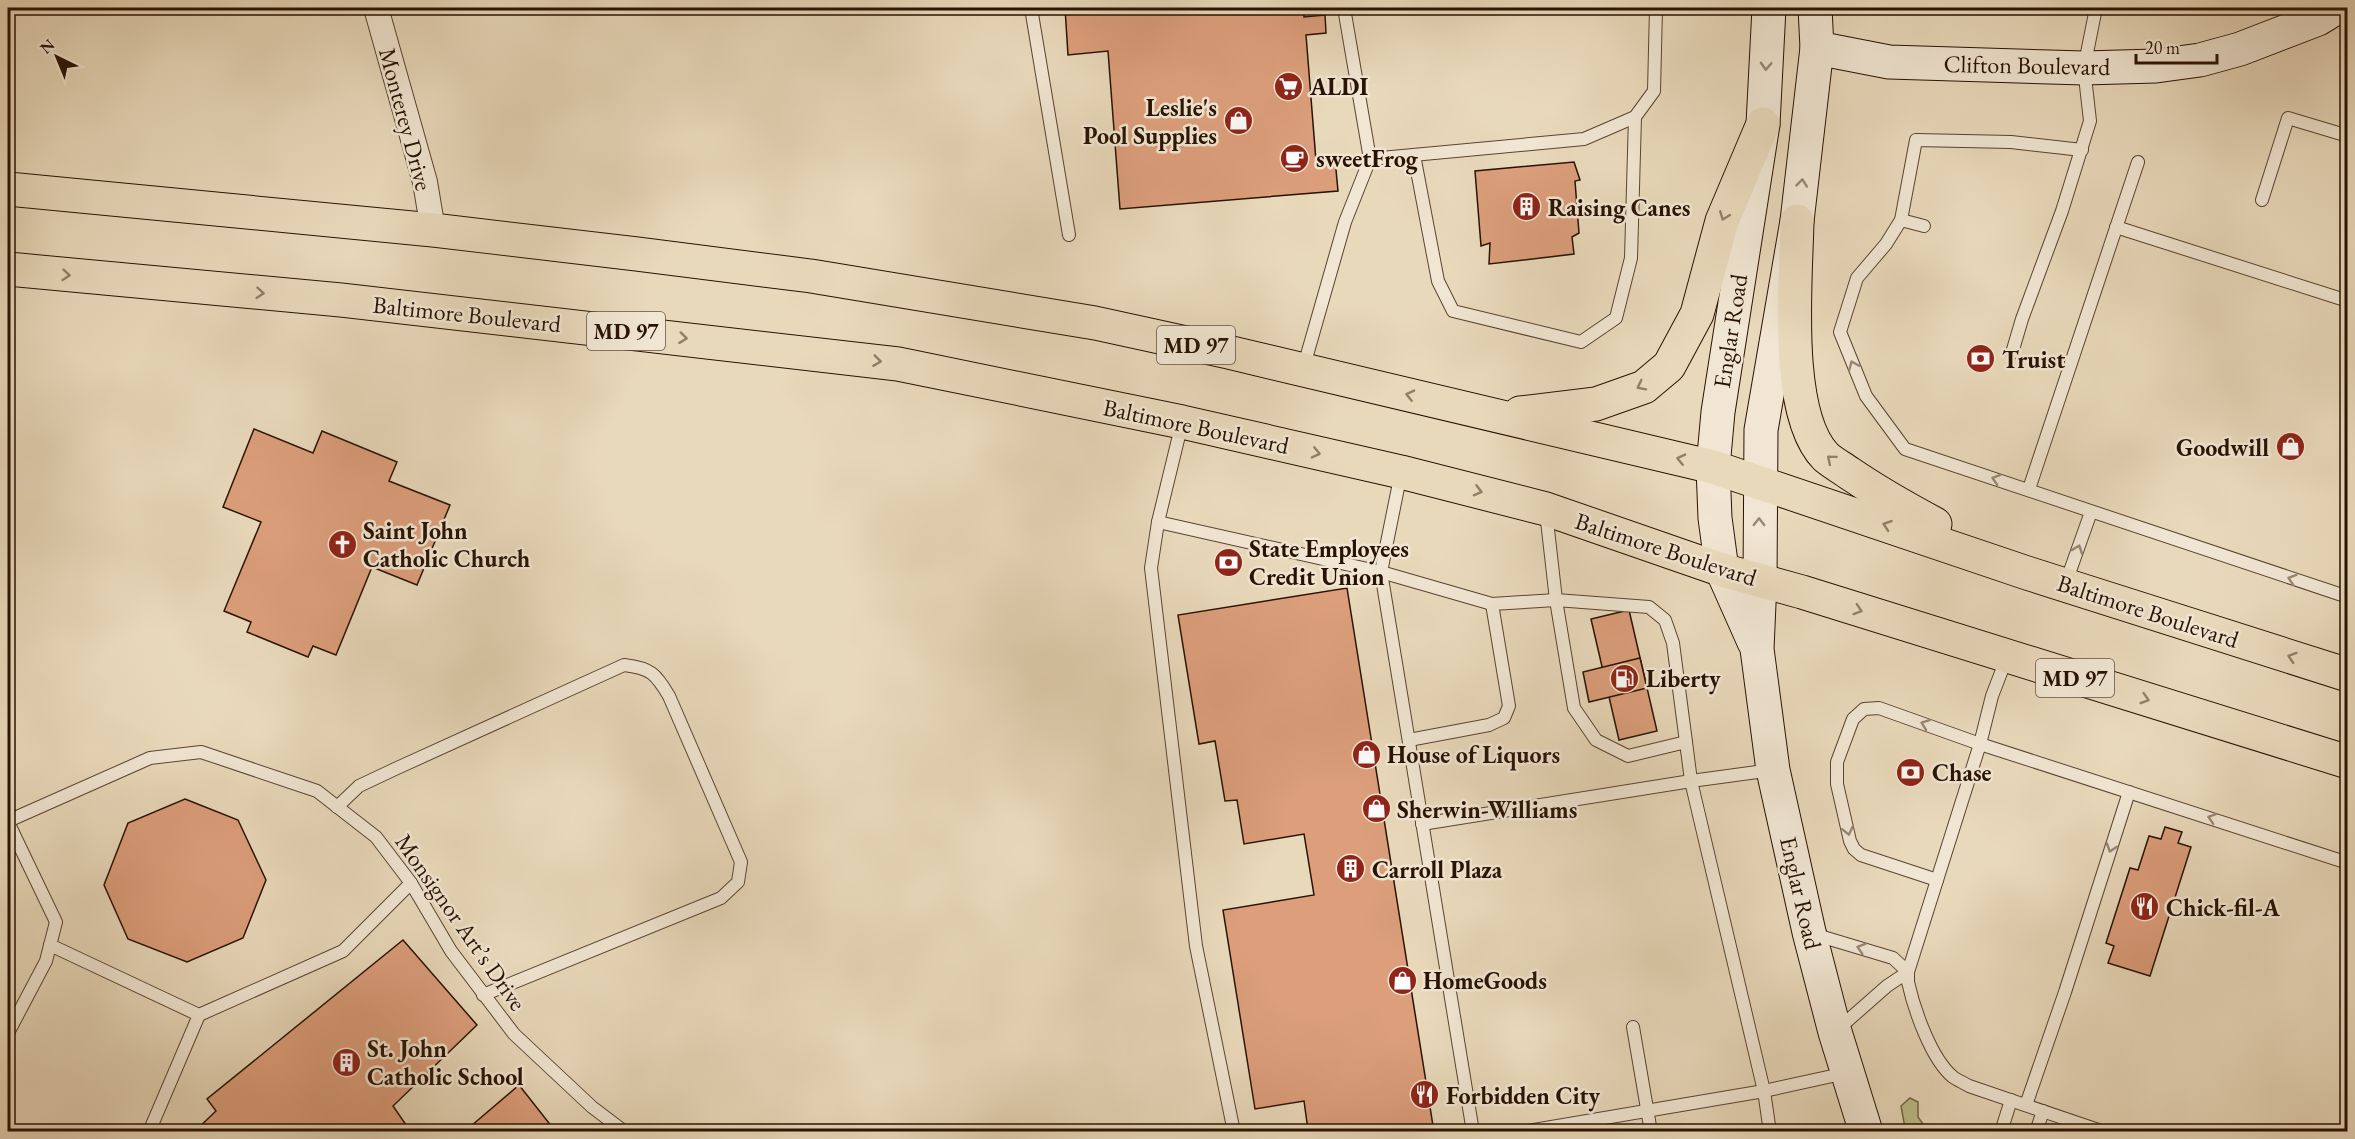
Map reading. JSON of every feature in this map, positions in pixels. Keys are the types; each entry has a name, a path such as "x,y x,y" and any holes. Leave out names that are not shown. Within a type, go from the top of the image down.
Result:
{"highway":[{"path":"1461,407 1519,413 1596,404 1644,387 1669,366 1697,314 1722,221 1763,124"},
{"name":"Baltimore Boulevard","path":"8,189 433,230 811,276 1095,323 1302,369 1713,467 2027,573 2348,675"},
{"path":"1797,220 1794,351 1803,410 1818,445 1827,457 1880,495 2027,573"},
{"name":"Baltimore Boulevard","path":"8,269 341,300 898,364 1182,422 1546,508 1722,570 2348,762"}],"street":[{"name":"Monterey Drive","path":"376,8 425,182 433,230"},
{"name":"Englar Road","path":"1757,649 1722,570 1714,518 1713,467 1718,412 1763,124 1769,8"},
{"name":"Englar Road","path":"1815,8 1817,48 1797,220 1764,405 1760,481 1757,649 1773,770 1809,932 1835,1032 1866,1131"},
{"name":"Clifton Boulevard","path":"1817,48 1889,62 2084,68 2156,66 2200,60 2274,37 2318,19 2336,8"}],"lane":[{"path":"1030,8 1069,235"},
{"path":"1302,369 1345,222 1370,159 1344,8"},
{"path":"1370,159 1584,139 1635,117 1654,91 1656,8"},
{"path":"2012,353 2090,121 2084,68 2096,8"},
{"path":"1414,155 1438,281 1453,311 1581,342 1616,318 1631,258 1635,117"},
{"path":"2262,200 2288,118 2348,136"},
{"path":"2082,150 2011,142 1916,140 1901,220 1886,244 1857,278 1840,332 1866,396 1905,449 2348,597"},
{"path":"2029,489 2138,162"},
{"path":"1901,220 1924,226"},
{"path":"2116,227 2348,301"},
{"path":"1182,422 1158,522 1151,568 1196,946 1234,1131"},
{"path":"1401,472 1381,572 1473,1131"},
{"path":"1546,508 1556,600 1574,708 1596,741 1628,756 1686,742"},
{"path":"2065,585 2091,512"},
{"path":"1158,522 1381,572 1492,604 1556,600 1649,607 1665,620 1673,643 1691,781 1764,1091 1770,1131"},
{"path":"1409,740 1488,725 1504,718 1509,706 1492,604"},
{"path":"2007,657 1992,696 1980,744 1908,972 1910,991 1930,1045 1941,1065 1953,1077 1969,1086 2104,1131"},
{"path":"337,807 359,786 624,665 642,667 657,676 669,696 741,862 738,882 721,898 483,994"},
{"path":"1937,880 1861,855 1850,841 1837,784 1837,762 1853,719 1864,709 1879,708 1980,744 2348,863"},
{"name":"Monsignor Art’s Drive","path":"8,822 150,758 201,752 317,791 376,837 411,884 451,951 514,1034 592,1107 625,1131"},
{"path":"1422,824 1773,770"},
{"path":"2026,1105 2129,792"},
{"path":"8,822 56,922 46,961 8,1033"},
{"path":"149,1131 199,1015 343,951 411,884"},
{"path":"1809,932 1893,958 1908,972"},
{"path":"50,945 199,1015"},
{"path":"1835,1032 1887,986 1908,972"},
{"path":"1633,1027 1651,1131"},
{"path":"1522,1131 1764,1091 1847,1073"},
{"path":"2001,1131 2011,1100"},
{"path":"2036,1131 2043,1111"}],"shaded area":[{"path":"1910,1098 1918,1102 1918,1117 1928,1131 1907,1131 1905,1128 1901,1106"}],"building":[{"path":"1065,8 1304,8 1304,17 1325,15 1326,33 1306,35 1316,161 1335,159 1338,191 1120,209 1108,51 1068,55"},
{"name":"Raising Canes","path":"1574,162 1580,180 1575,181 1579,233 1572,237 1574,254 1489,264 1490,243 1481,246 1475,171"},
{"name":"Saint John Catholic Church","path":"254,429 313,453 322,431 397,462 389,481 450,505 417,585 372,567 336,655 313,646 308,657 247,632 251,622 224,611 261,522 223,507"},
{"name":"State Employees Credit Union","path":"1222,554 1238,559 1234,570 1219,565"},
{"name":"Carroll Plaza","path":"1347,588 1434,1132 1299,1132 1308,1130 1304,1101 1255,1109 1223,910 1314,895 1304,834 1244,844 1237,800 1225,801 1215,741 1199,744 1178,615"},
{"name":"Liberty","path":"1629,610 1657,731 1619,740 1591,619"},
{"path":"1640,658 1647,688 1589,702 1583,672"},
{"path":"185,799 238,820 266,880 243,938 187,962 128,939 104,885 128,823"},
{"name":"Chick-fil-A","path":"2165,827 2182,832 2178,843 2191,847 2150,976 2108,963 2114,946 2106,943 2130,868 2138,870 2149,836 2161,839"},
{"name":"St. John Catholic School","path":"403,940 477,1025 393,1106 411,1132 194,1132 216,1111 207,1099"},
{"name":"St. John Catholic School","path":"519,1085 556,1132 464,1132"}],"place":[{"name":"ALDI","path":"1289,86"},
{"name":"Leslie's Pool Supplies","path":"1238,121"},
{"name":"sweetFrog","path":"1295,158"},
{"name":"Raising Canes","path":"1527,207"},
{"name":"Truist","path":"1981,359"},
{"name":"Goodwill","path":"2290,447"},
{"name":"Saint John Catholic Church","path":"342,544"},
{"name":"State Employees Credit Union","path":"1228,562"},
{"name":"Liberty","path":"1625,678"},
{"name":"House of Liquors","path":"1366,754"},
{"name":"Chase","path":"1911,772"},
{"name":"Sherwin-Williams","path":"1376,809"},
{"name":"Carroll Plaza","path":"1351,869"},
{"name":"Chick-fil-A","path":"2145,907"},
{"name":"HomeGoods","path":"1402,980"},
{"name":"St. John Catholic School","path":"346,1062"},
{"name":"Forbidden City","path":"1425,1095"}]}
